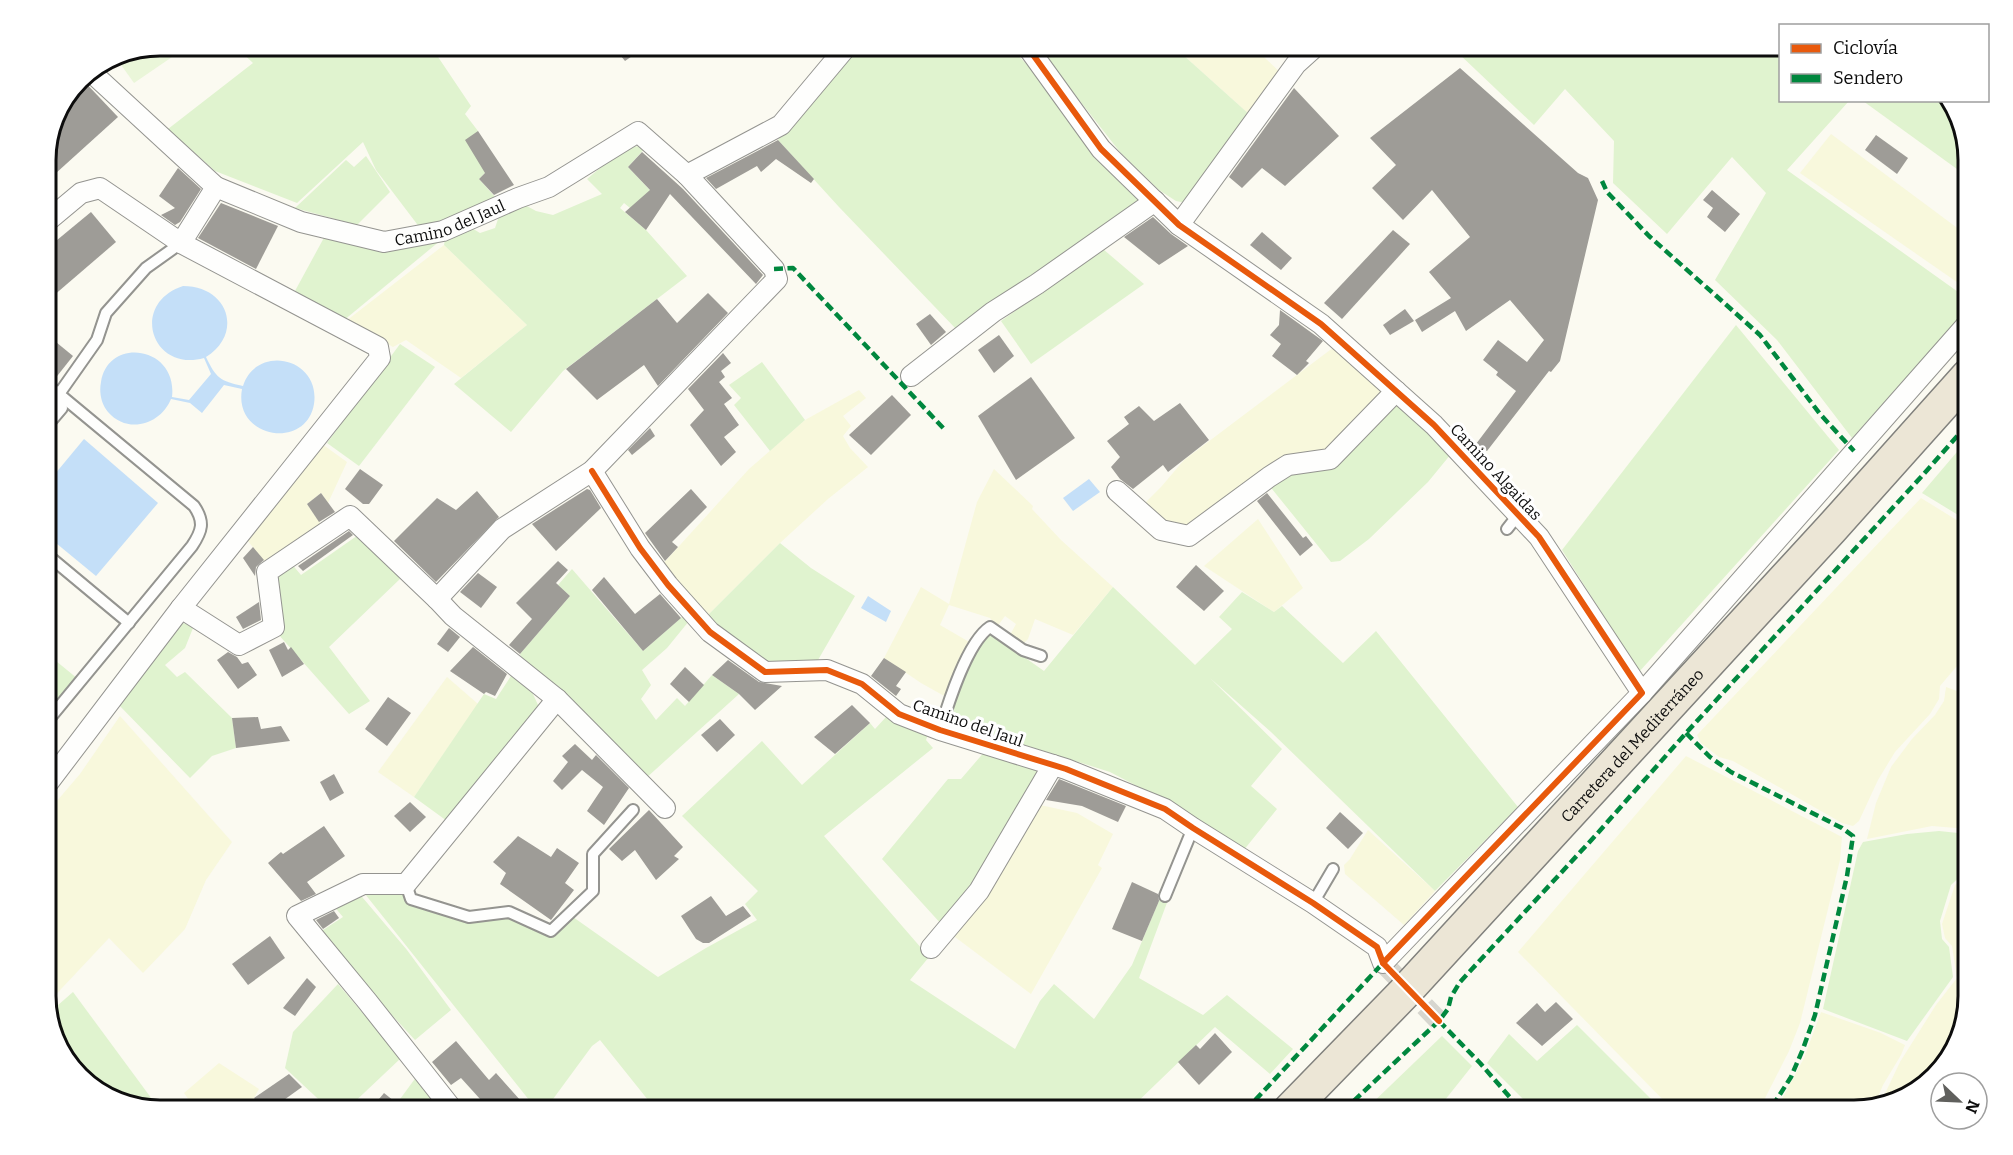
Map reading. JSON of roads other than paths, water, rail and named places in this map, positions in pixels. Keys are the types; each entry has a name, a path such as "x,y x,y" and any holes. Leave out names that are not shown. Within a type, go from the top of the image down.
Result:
{"highway":[{"name":"Carretera del Mediterráneo","path":"1300,1100 1412,984 1831,529 1957,388"}],"street":[{"path":"687,175 781,125 839,56"},
{"name":"Camino Algaidas","path":"1034,56 1101,149 1179,225 1321,324 1434,425 1513,522 1539,537 1642,693"},
{"path":"1179,225 1296,64 1305,56"},
{"path":"97,77 216,187 181,243"},
{"name":"Camino del Jaul","path":"216,187 301,222 384,242 443,231 549,187 638,132 687,175 774,268 777,279 592,471 502,529 437,599"},
{"path":"56,214 81,193 100,188 181,243 378,347 380,358 181,608 56,773"},
{"path":"910,376 993,312 1155,201"},
{"path":"1642,693 1957,335"},
{"path":"1117,491 1161,530 1189,537 1288,465 1330,459 1396,391"},
{"name":"Camino del Jaul","path":"592,471 668,585 710,632 765,672 827,670 862,684 899,714 940,730 1053,765 1165,808 1377,947 1383,963 1642,693"},
{"path":"181,608 238,645 274,627 267,572 350,516 453,616 557,699 665,808"},
{"path":"445,1100 297,916 363,884 406,884 557,699"},
{"path":"931,948 979,891 1053,765"}],"lane":[{"path":"56,415 62,408 60,394 97,340 106,313 146,268 181,243"},
{"path":"56,391 194,506 202,518 200,535 192,546 56,711"},
{"path":"56,562 129,623"},
{"path":"940,730 954,687 969,655 985,630 990,627 1023,651 1041,656"},
{"path":"406,884 411,899 469,917 509,912 551,931 593,891 593,854 633,810"},
{"path":"1165,896 1193,828"},
{"path":"1313,903 1333,869"}],"water":[{"path":"183,286 198,288 211,294 226,312 225,336 218,347 206,357 220,378 243,386 250,373 261,364 273,361 286,362 298,367 308,376 314,388 314,404 308,419 298,428 285,433 259,428 248,419 242,406 242,389 224,385 202,413 190,403 171,399 160,415 143,424 125,423 108,412 100,390 106,367 116,358 128,353 141,353 154,358 164,367 171,380 172,397 189,400 211,374 204,358 186,360 171,356 160,347 154,334 152,321 156,307 166,295"},
{"path":"84,439 158,503 96,576 56,543 56,473"},
{"path":"1089,479 1100,492 1073,511 1063,498"},
{"path":"868,596 891,611 886,622 861,608"}],"tunnel":[{"path":"1383,963 1439,1021"}]}
